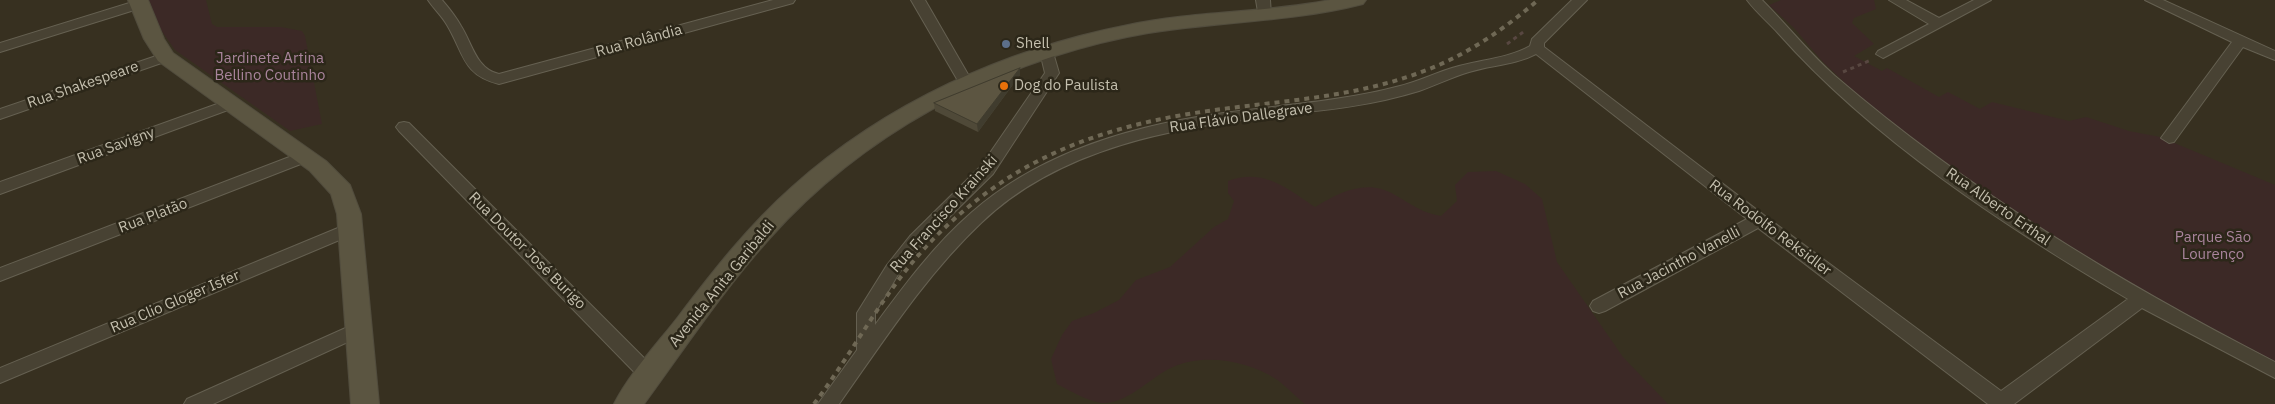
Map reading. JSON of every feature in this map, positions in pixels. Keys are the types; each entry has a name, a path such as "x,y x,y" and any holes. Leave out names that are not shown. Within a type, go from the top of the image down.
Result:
{"main road":[{"name":"Avenida Anita Garibaldi","path":"628,404 743,253 807,186 884,128 913,109 966,82 1048,52 1103,36 1155,25 1264,7 1322,7 1356,0"},
{"path":"139,2 154,39 166,57 305,156 329,176 342,191 347,202 366,404"}],"street":[{"name":"Rua Rolândia","path":"435,0 453,24 475,66 489,78 510,77 788,0"},
{"path":"918,0 966,82"},
{"name":"Rua Flávio Dallegrave","path":"866,352 934,261 977,217 1028,180 1059,165 1122,141 1182,124 1367,100 1416,86 1462,69 1522,57 1537,48 1537,42 1580,0"},
{"name":"Rua Alberto Erthal","path":"1754,0 1829,78 1919,151 1994,206 2071,257 2141,299 2275,371"},
{"path":"1896,0 1939,24"},
{"path":"1883,54 1984,0"},
{"path":"2152,0 2275,56"},
{"path":"0,48 139,2"},
{"path":"2169,138 2240,41"},
{"name":"Rua Rodolfo Reksidler","path":"1537,48 1759,220 2001,403"},
{"name":"Rua Francisco Krainski","path":"866,352 865,318 892,269 916,240 974,185 996,158 1052,73 1048,52"},
{"name":"Rua Shakespeare","path":"0,114 166,57"},
{"name":"Rua Savigny","path":"0,188 231,104"},
{"name":"Rua Doutor José Burigo","path":"404,127 650,376"},
{"name":"Rua Platão","path":"0,275 305,156"},
{"name":"Rua Jacintho Vanelli","path":"1599,306 1759,220"},
{"name":"Rua Clio Gloger Isfer","path":"0,376 350,229"},
{"path":"2001,403 2141,299"},
{"path":"194,404 359,329"},
{"path":"828,404 866,352"}],"path":[{"path":"1829,78 1883,54"}],"green space":[{"name":"Jardinete Artina Bellino Coutinho","path":"149,0 206,0 212,24 217,27 281,27 302,31 305,36 322,124 290,131 175,50 161,30"},
{"name":"Parque São Lourenço","path":"1781,0 1874,0 1876,9 1854,18 1852,23 1874,44 1854,56 1882,71 1887,68 1939,97 1948,92 1980,109 1992,102 2069,121 2086,117 2129,131 2160,137 2275,185 2275,364 2209,331 1993,204 1845,88 1845,83 1823,62 1794,28 1769,5"},
{"path":"1496,171 1525,184 1542,199 1557,262 1623,357 1668,404 1305,404 1280,382 1265,373 1239,364 1212,360 1198,360 1173,367 1125,398 1106,403 1088,399 1057,384 1051,359 1062,335 1072,321 1094,313 1119,300 1136,280 1170,267 1214,227 1228,219 1234,201 1228,193 1228,181 1253,177 1264,179 1284,187 1315,207 1344,192 1364,187 1374,188 1385,190 1422,210 1441,216 1457,201 1455,185 1468,172"}],"building":[{"path":"1020,68 977,124 934,103"}],"railway":[{"path":"814,404 885,298 921,252 967,208 1005,180 1027,167 1075,144 1150,121 1201,112 1336,94 1363,89 1416,74 1433,68 1480,43 1510,23 1538,0"}],"place":[{"name":"Shell","path":"1006,44"},
{"name":"Dog do Paulista","path":"1004,86"}]}
